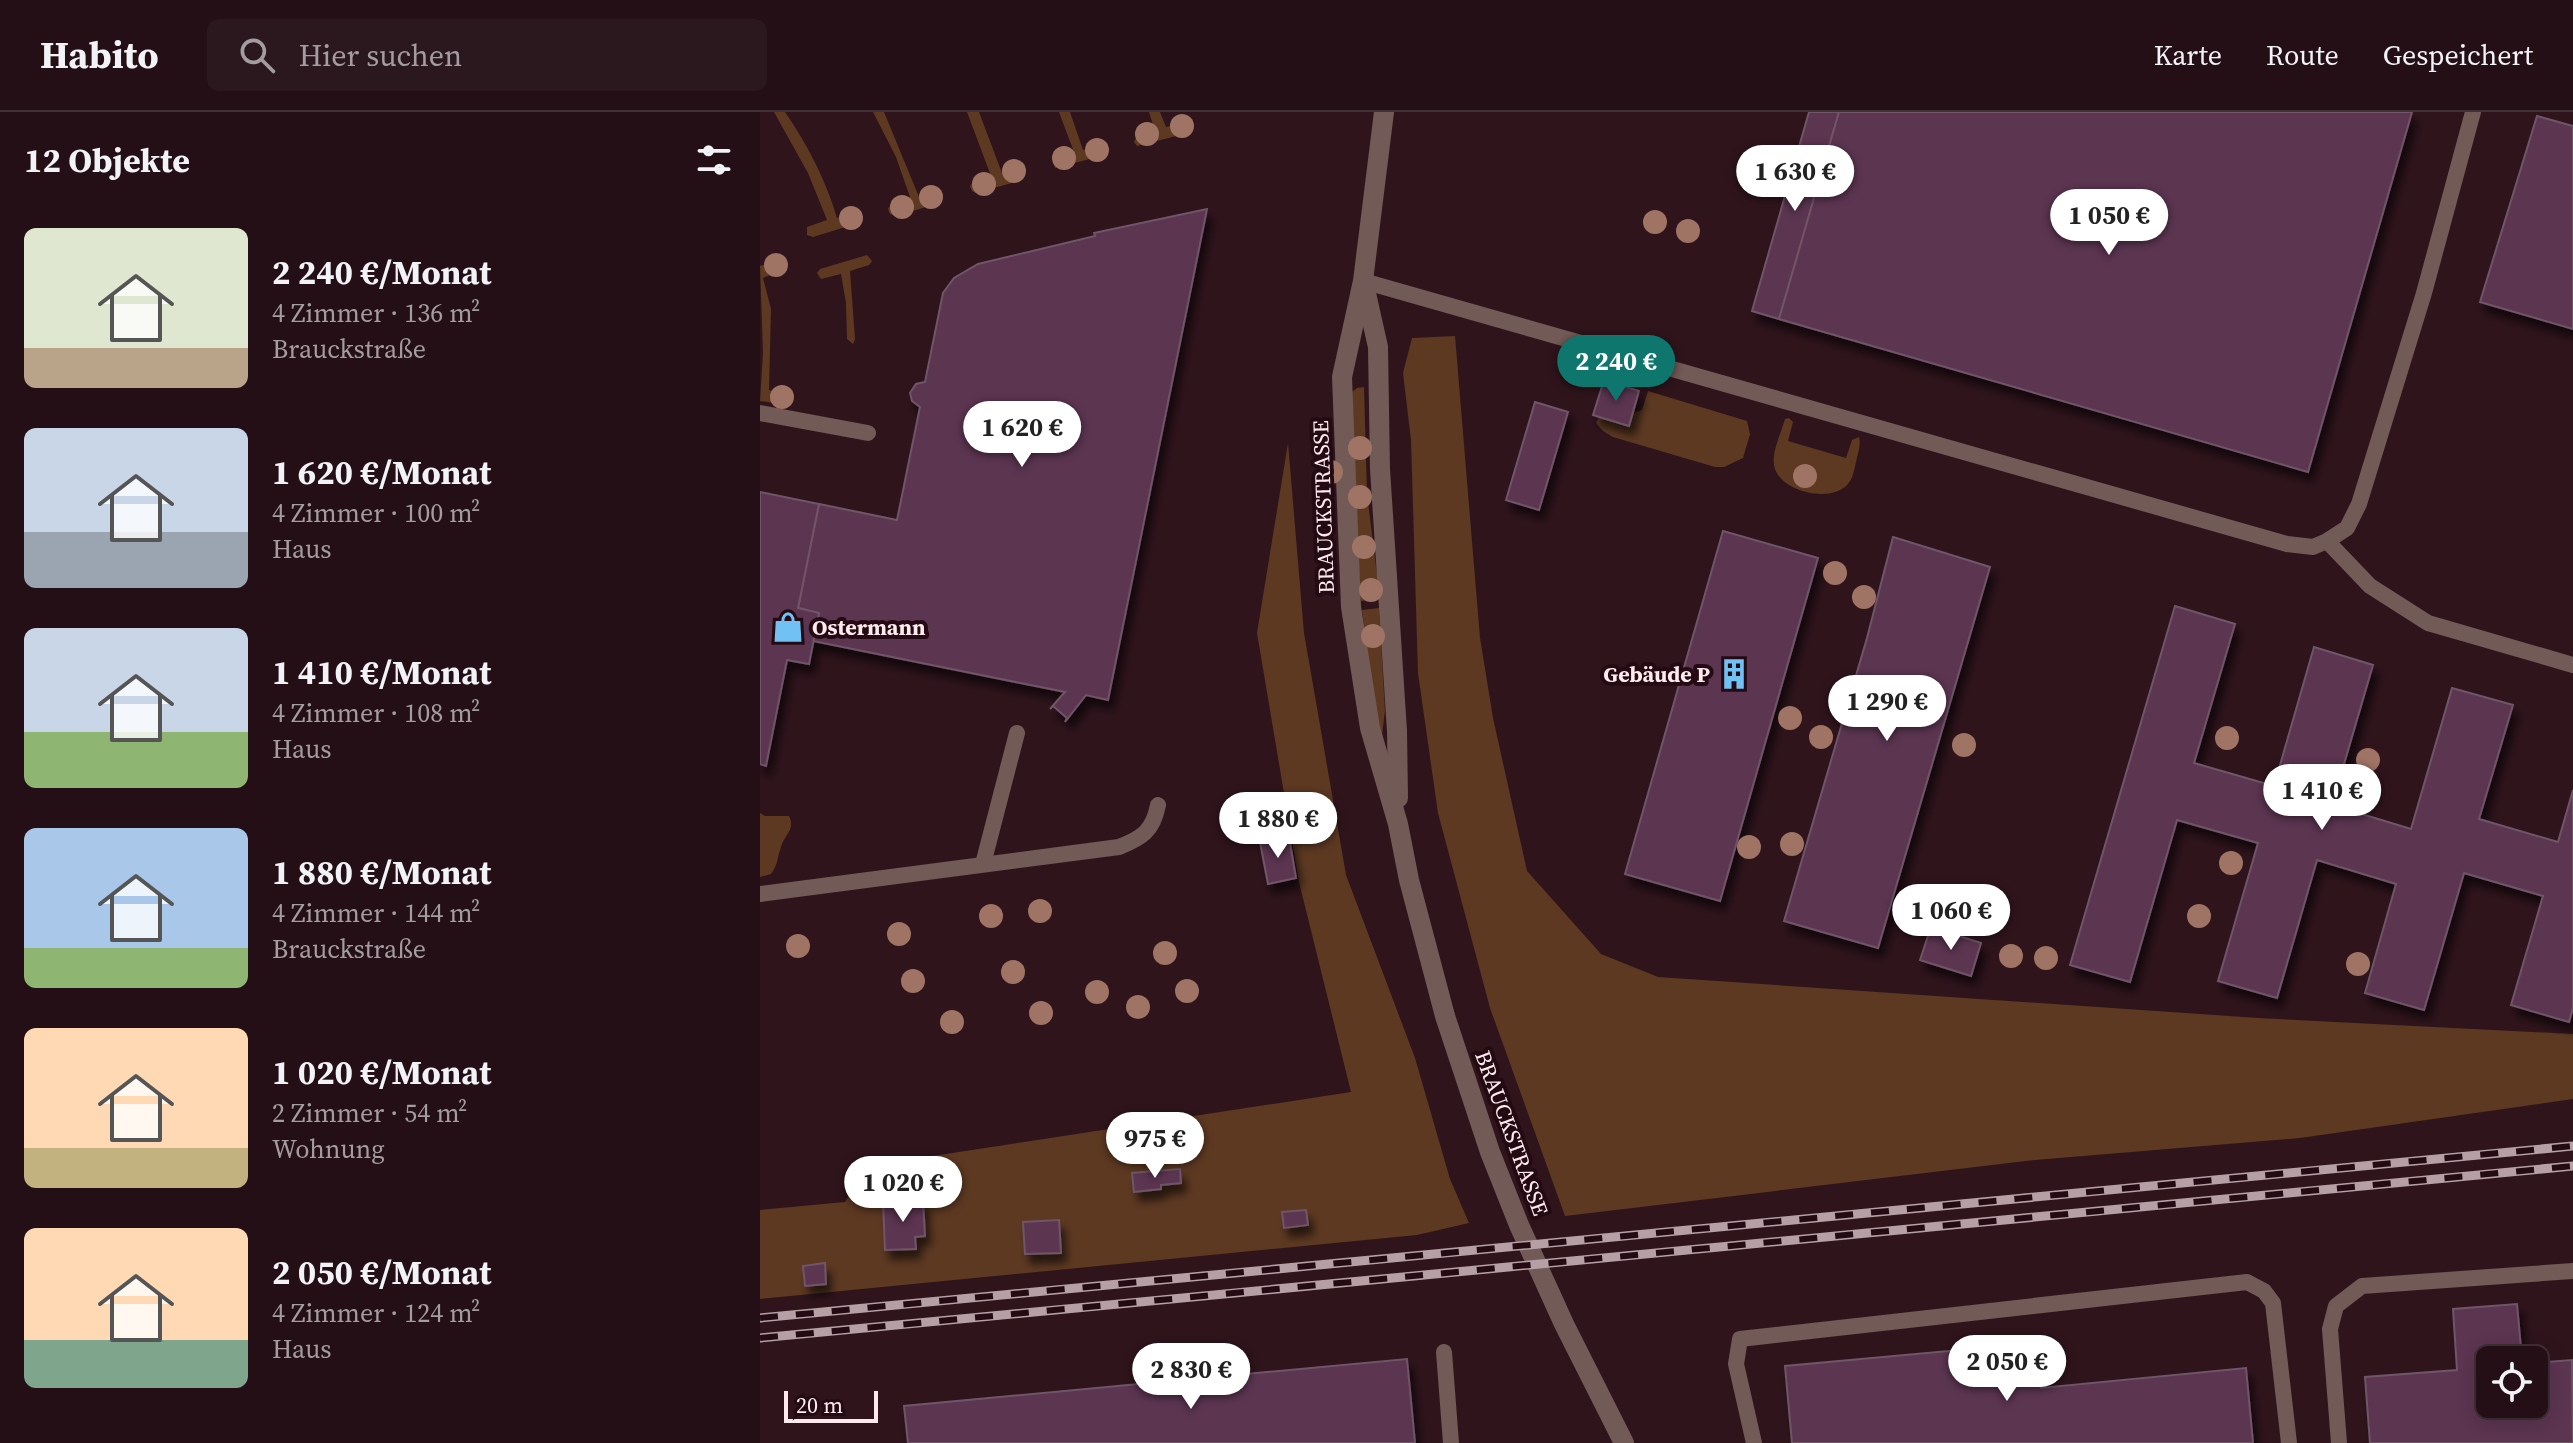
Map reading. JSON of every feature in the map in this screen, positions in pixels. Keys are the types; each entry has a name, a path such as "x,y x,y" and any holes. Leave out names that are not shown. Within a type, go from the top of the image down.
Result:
{"street":[{"name":"BRAUCKSTRASSE","path":"1384,112 1363,281 1342,377 1351,607 1370,728 1398,824 1409,880 1445,1016 1490,1152 1564,1324 1624,1443"},
{"name":"BRAUCKSTRASSE","path":"1363,281 1378,347 1380,469 1397,731 1398,824"}],"lane":[{"path":"1363,281 2287,544 2313,547 2347,528 2359,504 2424,293 2473,112"},
{"path":"760,413 868,433"},
{"path":"2327,541 2370,586 2428,623 2573,665"},
{"path":"983,864 1017,733"},
{"path":"760,894 1119,847 1142,838 1158,805"},
{"path":"2339,1443 2330,1329 2336,1306 2362,1286 2573,1271"},
{"path":"1754,1443 1736,1364 1740,1339 2247,1282 2264,1291 2273,1303 2289,1443"},
{"path":"1444,1352 1451,1443"}],"shaded area":[{"path":"774,112 785,112 801,137 822,176 837,218 855,213 863,218 862,222 813,237 807,235 807,227 827,220 808,173"},
{"path":"873,112 884,112 919,197 937,190 943,193 942,202 897,216 890,214 888,209 891,204 910,197 896,157"},
{"path":"967,112 979,112 1002,173 1020,169 1025,174 1022,180 976,193 972,191 970,186 974,181 991,176"},
{"path":"1059,112 1070,112 1083,150 1105,146 1107,153 1055,168 1053,161 1074,152"},
{"path":"1149,112 1160,112 1166,127 1187,122 1190,128 1188,133 1137,146 1134,142 1137,136 1155,131"},
{"path":"867,255 872,261 869,265 850,271 853,344 847,339 841,274 821,279 817,273 820,269"},
{"path":"780,260 784,262 784,269 763,278 771,309 769,390 792,399 789,405 760,401 763,353 760,266"},
{"path":"1455,336 1480,638 1493,718 1527,871 1601,954 1658,977 2258,1018 2573,1034 2573,1099 2300,1138 2035,1160 1565,1216 1490,1008 1438,813 1418,673 1411,440 1403,373 1412,338"},
{"path":"1364,387 1367,494 1380,599 1361,601 1354,500 1352,392"},
{"path":"1648,391 1747,421 1750,434 1743,458 1724,467 1715,467 1613,437 1596,423 1599,417 1629,426 1633,413 1642,410"},
{"path":"1785,419 1793,422 1788,441 1846,458 1852,440 1859,437 1854,471 1847,485 1830,493 1819,494 1797,489 1780,477 1775,469 1774,457"},
{"path":"1288,443 1304,633 1346,875 1415,1058 1450,1179 1469,1223 1417,1235 760,1299 760,1210 845,1202 867,1166 1351,1092 1299,882 1257,633"},
{"path":"1379,608 1385,711 1382,735 1378,732 1362,610"},
{"path":"760,813 765,816 789,816 791,825 773,871 760,877"}],"building":[{"path":"1809,112 1839,112 1779,319 1752,311"},
{"path":"1839,112 2412,112 2308,472 1779,319"},
{"path":"2537,116 2573,126 2573,329 2480,302"},
{"path":"1207,209 1108,700 1086,695 1065,722 1067,718 1053,706 1050,709 1065,692 813,641 819,613 798,608 819,504 897,520 920,407 912,401 910,393 916,384 925,382 943,293 954,278 978,264 1095,236 1094,233"},
{"path":"1604,380 1639,391 1629,426 1593,415"},
{"path":"1535,402 1568,412 1539,510 1506,500"},
{"name":"Ostermann","path":"760,492 819,504 798,608 819,613 809,664 787,660 766,766 760,764"},
{"name":"Gebäude P","path":"1723,531 1818,558 1720,901 1625,874"},
{"path":"1893,537 1990,567 1878,948 1784,921 1867,638"},
{"path":"2175,606 2235,624 2194,763 2274,786 2314,647 2373,665 2332,805 2411,829 2452,688 2513,705 2479,819 2558,842 2573,790 2573,1008 2569,1022 2511,1005 2543,896 2464,873 2424,1010 2365,993 2396,884 2317,860 2277,998 2218,981 2258,843 2177,820 2130,982 2070,965"},
{"path":"1267,809 1272,835 1258,837 1254,811"},
{"path":"1289,837 1296,878 1268,884 1260,842"},
{"path":"1931,927 1981,943 1971,976 1920,960"},
{"path":"1180,1169 1181,1183 1134,1192 1132,1173"},
{"path":"923,1200 925,1236 915,1237 916,1249 885,1250 883,1201"},
{"path":"1306,1210 1308,1225 1284,1228 1282,1212"},
{"path":"1059,1220 1061,1253 1025,1254 1023,1222"},
{"path":"825,1263 826,1284 805,1286 803,1266"},
{"path":"2517,1304 2521,1346 2476,1346 2476,1418 2548,1418 2548,1362 2572,1360 2573,1443 2370,1443 2365,1377 2457,1370 2453,1309"},
{"path":"2036,1343 2041,1388 2246,1368 2253,1443 1792,1443 1785,1366"},
{"path":"1407,1359 1415,1443 908,1443 904,1406"}],"railway":[{"path":"760,1318 2573,1146"},
{"path":"760,1338 2573,1166"}],"place":[{"name":"Ostermann","path":"788,627"},
{"name":"Gebäude P","path":"1734,674"}]}
